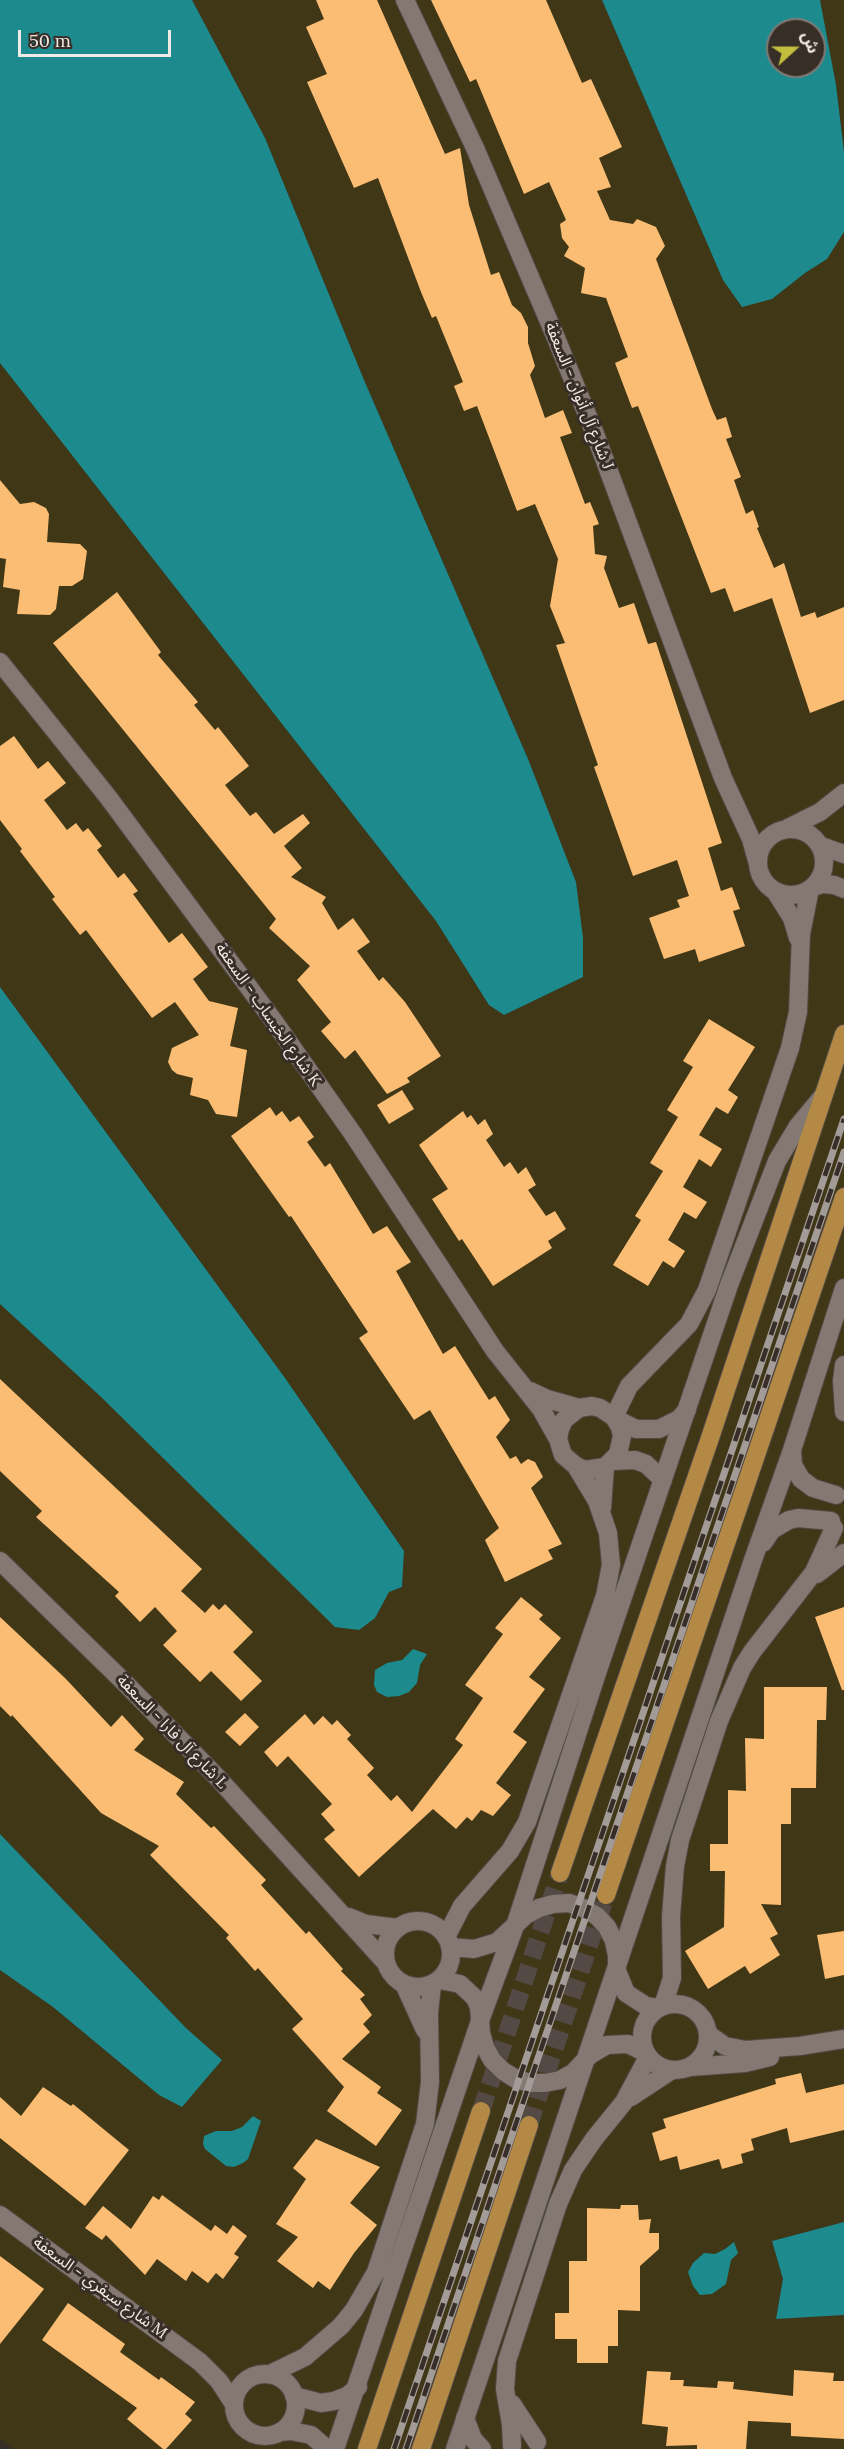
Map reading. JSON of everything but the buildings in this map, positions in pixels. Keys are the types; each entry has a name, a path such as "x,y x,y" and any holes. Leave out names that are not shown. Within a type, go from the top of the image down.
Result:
{"main road":[{"path":"561,1874 706,1452 844,1035"},
{"path":"606,1895 844,1197"},
{"path":"367,2449 481,2111"},
{"path":"421,2449 528,2125"}],"street":[{"name":"شارع آل أنوان - السعفة J","path":"405,0 475,148 556,338 595,434 719,766 751,839 758,864"},
{"name":"شارع الخيساب - السعفة K","path":"0,662 115,806 266,1011 359,1144 495,1351 541,1408 558,1439"},
{"path":"800,948 792,918 776,891 760,875 758,864 763,844 782,830 810,818 842,795"},
{"path":"602,1513 602,1490 609,1464 618,1454 622,1436 615,1418 622,1395 636,1377 689,1324 707,1290 790,1048 798,1012 803,919 812,888 823,873 825,864 820,844 828,813 842,795"},
{"name":"شارع آل أنوان - السعفة J","path":"734,801 754,819 782,830"},
{"path":"782,830 805,831 820,844 844,854"},
{"path":"776,891 793,895 823,884 844,889"},
{"path":"336,2449 481,2018 515,1926 663,1480 769,1179 787,1143 825,1094"},
{"path":"455,2449 792,1450 844,1288"},
{"path":"844,1365 842,1381 844,1412"},
{"path":"636,1377 582,1407 564,1420 558,1439 563,1455 585,1470 624,1459 646,1464 663,1480"},
{"name":"شارع الخيساب - السعفة K","path":"519,1382 547,1399 582,1407"},
{"path":"582,1407 600,1408 636,1429 648,1430 669,1425 687,1410"},
{"path":"544,2446 528,2442 510,2448 511,2425 504,2374 509,2348 565,2187 583,2154 624,2102 647,2055 642,2033 645,2023 660,2007 670,1988 672,1891 680,1840 733,1685 752,1652 804,1586 837,1529 832,1503 840,1491 813,1488 801,1479 793,1465 792,1450"},
{"path":"293,2393 302,2369 316,2350 354,2310 366,2291 383,2252 425,2124 430,2082 429,2013 436,1982 450,1965 448,1942 456,1916 469,1897 510,1851 527,1822 607,1588 610,1549 602,1513 591,1489 576,1466"},
{"path":"753,1560 766,1538 779,1524 798,1518 837,1529"},
{"path":"804,1586 844,1553"},
{"name":"شارع آل فارا - السعفة L","path":"0,1561 200,1760 386,1963"},
{"path":"469,1897 448,1911 424,1922 415,1922 398,1928 387,1944 386,1963 396,1979 404,1984 422,1987 450,1980 468,1990 479,2007 485,2047 492,2060 516,2079 530,2083 545,2083 573,2073 590,2055 607,2045 628,2044 647,2055 659,2066 681,2069 745,2063 782,2054 800,2046"},
{"path":"424,1922 441,1930 448,1942 468,1949 486,1947 497,1942 532,1911 553,1904 569,1904 583,1908 597,1916 607,1927 614,1941 617,1971 626,1993 646,2006 683,2005 692,2009"},
{"name":"شارع آل فارا - السعفة L","path":"338,1909 366,1924 398,1928"},
{"path":"624,2102 703,2056 706,2048 708,2034 705,2022 692,2009 680,1985 672,1958"},
{"path":"404,1984 429,2040"},
{"path":"708,2034 716,2041 736,2049 800,2046 844,2039"},
{"name":"شارع سيفري - السعفة M","path":"0,2215 200,2362 219,2381 234,2404"},
{"path":"258,2449 239,2422 234,2404 240,2386 294,2364 316,2350"},
{"name":"شارع سيفري - السعفة M","path":"200,2362 226,2373 263,2375"},
{"path":"263,2375 283,2380 293,2393 296,2406 293,2416 276,2438"},
{"path":"293,2393 321,2403 347,2396 358,2387"},
{"path":"505,2388 519,2416 544,2446"},
{"path":"465,2418 472,2439 482,2449"},
{"path":"245,2429 254,2434 276,2438 291,2431 311,2435 327,2449"}],"sand":[{"path":"192,0 602,0 723,280 805,273 827,259 844,232 844,2222 772,2241 783,2279 776,2319 844,2315 844,2449 13,2449 0,2438 0,1970 53,2007 159,2095 182,2107 222,2060 186,2028 0,1834 0,1304 100,1396 375,1618 389,1592 402,1587 404,1551 285,1378 0,987 0,363 436,921 489,1005 504,1015 582,977 576,882 528,759 364,380 265,138"},
{"path":"820,0 844,0 844,152 836,85 826,32 826,18 823,18"}],"water":[{"path":"0,0 192,0 265,138 364,380 528,759 576,882 583,938 583,977 504,1015 489,1005 436,921 0,363"},
{"path":"602,0 820,0 823,18 766,18 766,78 826,78 826,32 836,85 844,152 844,232 827,259 772,299 742,307 723,280"},
{"path":"0,987 285,1378 404,1551 402,1587 389,1592 375,1618 359,1630 335,1627 100,1396 0,1304"},
{"path":"413,1649 427,1654 420,1665 417,1683 409,1692 399,1696 387,1697 377,1692 374,1685 375,1670 387,1663 402,1660"},
{"path":"0,1834 186,2028 222,2060 182,2107 159,2095 53,2007 0,1970"},
{"path":"253,2116 261,2121 248,2159 243,2163 234,2167 226,2166 205,2149 204,2136 216,2131 232,2131 242,2127"},
{"path":"844,2222 844,2315 776,2319 783,2279 772,2241"},
{"path":"734,2242 738,2253 731,2260 726,2284 712,2294 700,2295 693,2286 688,2272 693,2263 704,2253 715,2254"}],"tunnel":[{"path":"481,2111 560,1873"},
{"path":"529,2125 606,1895"}],"railway":[{"path":"394,2449 844,1119"},
{"path":"406,2449 844,1152"}]}
